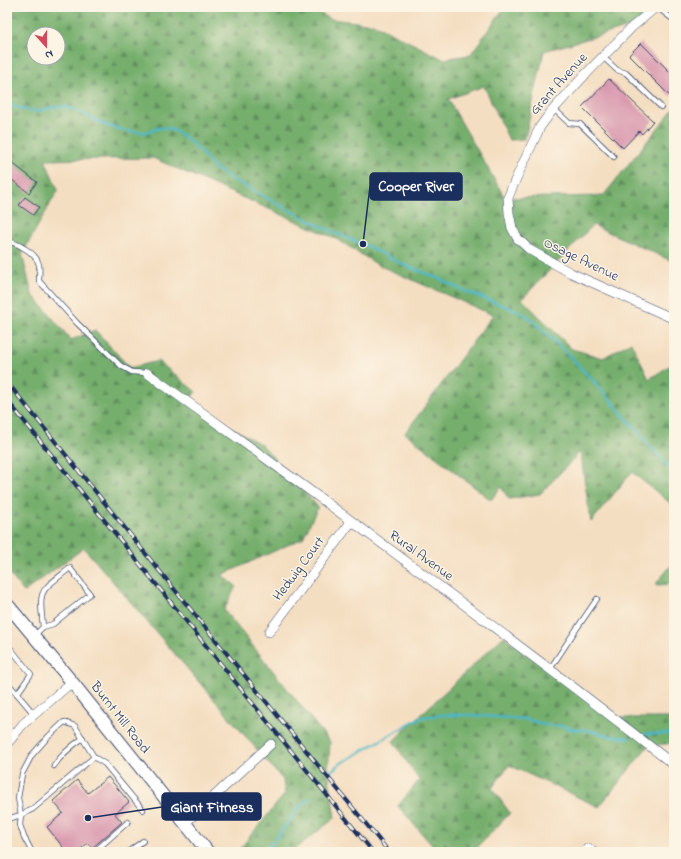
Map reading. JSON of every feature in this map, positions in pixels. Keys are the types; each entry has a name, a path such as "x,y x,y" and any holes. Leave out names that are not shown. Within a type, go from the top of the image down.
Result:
{"main road":[{"name":"Burnt Mill Road","path":"7,604 72,682 184,824 208,852"}],"street":[{"name":"Grant Avenue","path":"508,198 540,127 554,109 632,27 656,7"},
{"name":"Osage Avenue","path":"508,198 512,228 518,239 530,250 572,273 674,319"},
{"name":"Rural Avenue","path":"147,373 261,454 550,669 674,765"},
{"name":"Hedwig Court","path":"269,632 352,522"},
{"path":"7,744 19,728 72,682"},
{"path":"184,824 271,744"}],"lane":[{"path":"656,7 674,20"},
{"path":"603,57 617,70 626,73 661,107"},
{"path":"554,109 569,123 580,124 614,157"},
{"path":"7,241 14,243 36,257 39,264 39,281 100,347 121,366 132,372 147,373"},
{"path":"33,636 43,627 53,624 90,594 70,568 45,588 41,594 40,600 43,627"},
{"path":"550,669 597,599"},
{"path":"7,644 31,674 17,694"},
{"path":"7,682 34,714"},
{"path":"32,852 24,837 20,825 21,816 18,798 22,774 32,755 64,722 76,726 94,757 105,764 143,810"},
{"path":"54,766 58,760 83,738"},
{"path":"7,819 21,816 33,809 94,757"},
{"path":"94,852 128,822"},
{"path":"128,852 142,841"}],"green space":[{"path":"7,7 310,7 330,19 374,24 443,59 470,55 505,7 664,7 633,26 544,51 525,139 509,140 484,86 448,99 505,198 603,196 674,108 674,262 593,225 522,299 572,349 603,358 631,342 649,379 674,363 674,506 632,472 591,522 580,452 540,494 509,499 501,487 491,500 405,433 493,315 378,265 337,239 153,158 45,160 58,190 22,254 32,294 71,340 95,330 130,368 158,361 196,392 188,401 262,445 318,507 303,538 222,575 236,586 224,610 330,742 328,771 335,818 296,848 294,852 237,852 285,794 283,780 84,548 24,592 7,571"},
{"path":"674,562 674,584 655,585"},
{"path":"504,636 612,718 674,718 674,743 648,746 599,807 509,765 492,788 510,813 473,852 438,852 398,806 419,780 393,741"}],"building":[{"path":"641,43 674,76 674,92 670,96 629,55"},
{"path":"609,79 653,121 642,134 639,131 623,148 582,107"},
{"path":"7,159 37,182 29,193 7,176"},
{"path":"25,197 39,207 33,215 19,205"},
{"path":"108,777 129,802 115,814 122,822 92,848 88,843 77,852 67,852 47,827 63,813 53,801 77,780 88,793"}],"waterway":[{"path":"7,101 15,107 30,111 38,111 55,107 66,107 76,110 103,124 126,131 149,132 158,128 167,128 175,131 196,147 214,167 230,178 300,216 337,234 363,244 402,264 527,316 585,372 674,473"},
{"path":"330,772 338,765 423,717 468,715 526,719 546,725 562,726 575,730 587,730 610,736 629,738"},
{"path":"645,734 674,734"},
{"path":"262,852 275,840 297,810 310,798"}],"railway":[{"path":"7,382 389,852"},
{"path":"7,400 373,852"}],"place":[{"name":"Cooper River","path":"363,244"},
{"name":"Giant Fitness","path":"88,818"}]}
